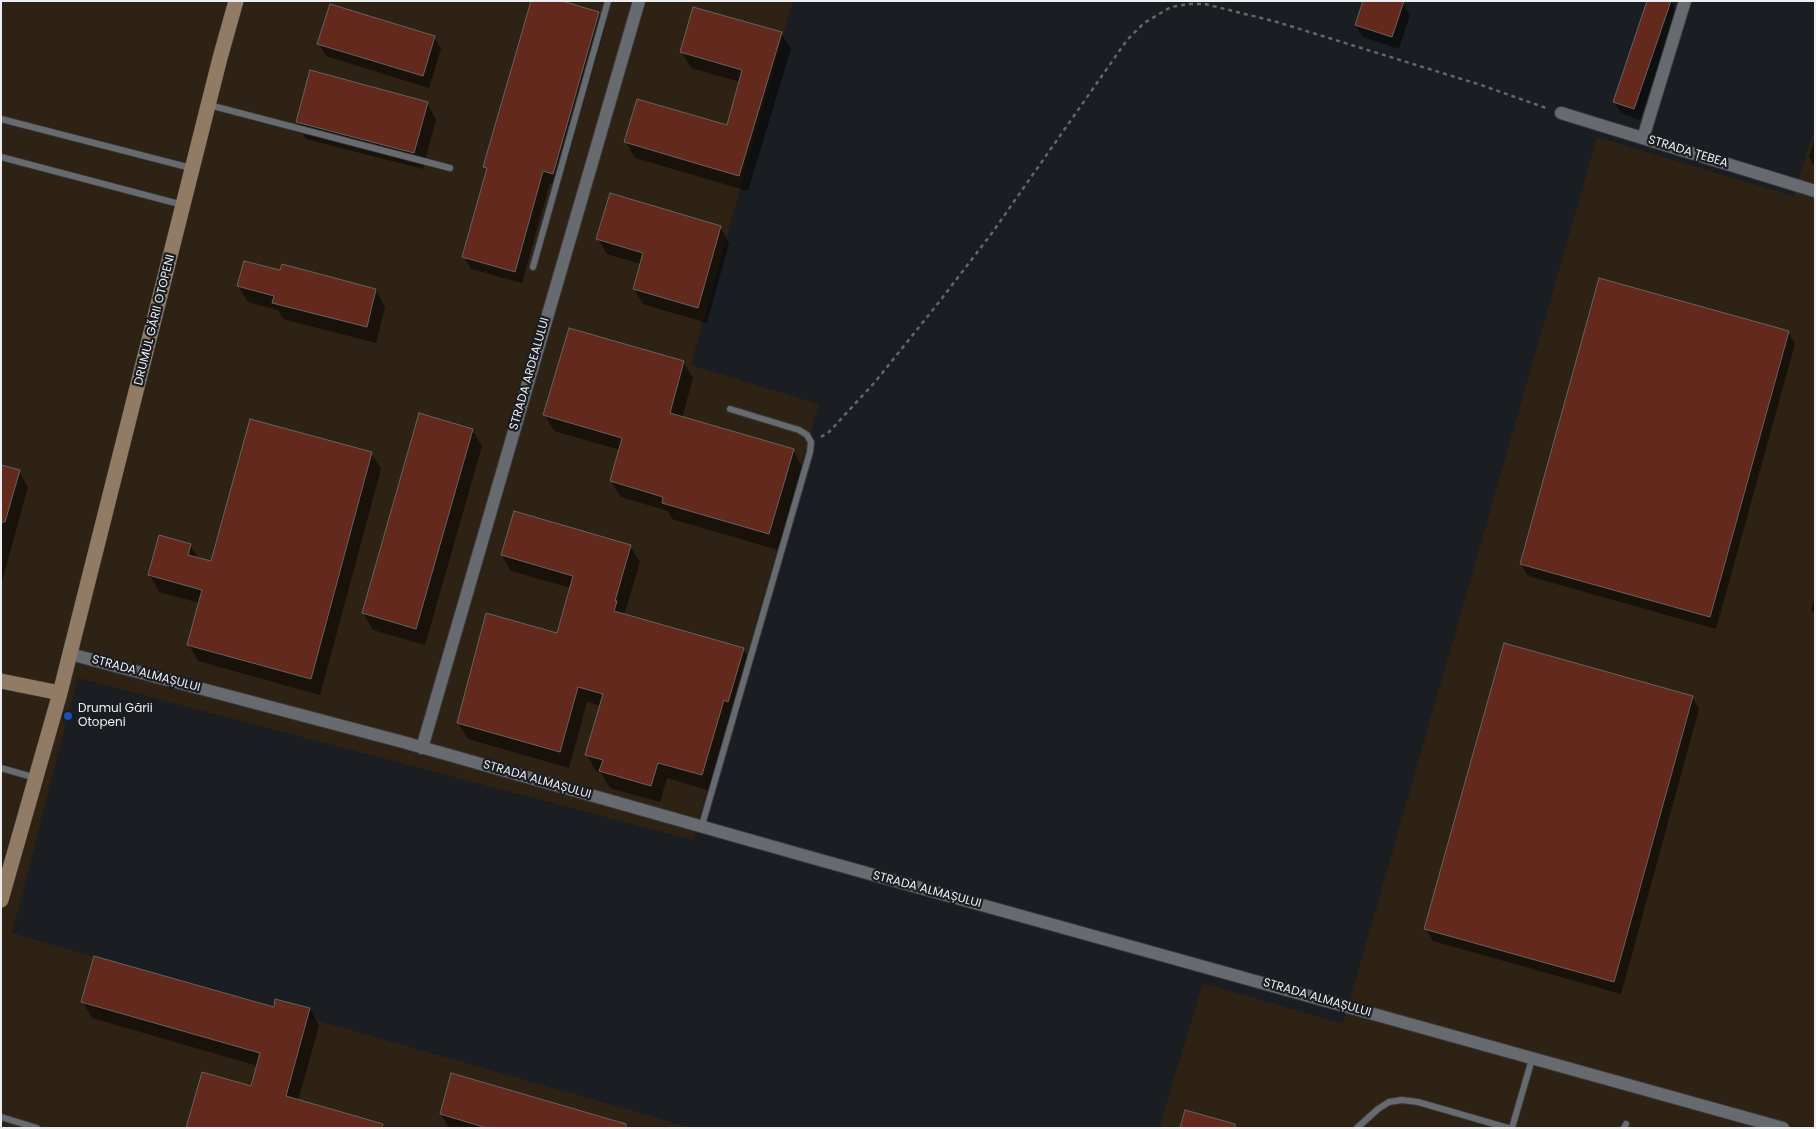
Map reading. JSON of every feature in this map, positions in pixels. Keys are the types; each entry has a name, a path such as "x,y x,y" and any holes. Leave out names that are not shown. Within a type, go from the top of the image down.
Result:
{"main road":[{"name":"DRUMUL GĂRII OTOPENI","path":"1,900 60,693 208,105 236,1"},
{"path":"1,681 60,693"}],"street":[{"name":"STRADA ARDEALULUI","path":"422,748 639,1"},
{"path":"1643,138 1685,1"},
{"name":"STRADA ȚEBEA","path":"1561,113 1815,191"},
{"name":"STRADA ALMAȘULUI","path":"70,654 702,825 820,860 1178,958 1783,1128"}],"lane":[{"path":"533,267 608,1"},
{"path":"208,105 450,168"},
{"path":"1,119 192,169"},
{"path":"1,157 184,205"},
{"path":"702,825 810,452 810,442 807,435 799,430 730,409"},
{"path":"1,768 36,778"},
{"path":"1357,1128 1378,1109 1389,1102 1402,1100 1418,1102 1510,1128 1532,1059"},
{"path":"1,1117 37,1128"}],"path":[{"path":"810,442 829,432 875,382 936,306 992,232 1127,40 1144,23 1171,7 1205,4 1277,22 1480,85 1561,113"}],"shaded area":[{"path":"1,1 793,1 691,365 819,404 693,840 78,678 12,933 693,1128 1,1128"},
{"path":"1815,128 1815,1128 1159,1128 1203,983 1343,1024 1597,137 1793,196"}],"building":[{"path":"531,1 562,1 599,12 553,174 543,171 515,272 462,257 487,168 483,167"},
{"path":"1363,1 1404,1 1392,37 1355,25"},
{"path":"1647,1 1671,1 1634,109 1613,102"},
{"path":"330,4 435,36 423,76 317,44"},
{"path":"693,7 782,32 739,176 624,142 637,99 727,125 742,70 680,52"},
{"path":"310,70 428,102 414,153 296,122"},
{"path":"610,193 721,226 698,308 633,289 643,253 596,239"},
{"path":"244,261 280,270 282,264 376,289 367,327 272,303 274,296 237,286"},
{"path":"1599,278 1789,331 1710,617 1520,564"},
{"path":"569,328 684,361 670,413 794,449 769,534 662,503 663,497 610,481 622,438 543,415"},
{"path":"419,413 473,429 416,629 362,613"},
{"path":"250,419 372,452 311,679 187,645 202,590 148,575 159,535 191,544 188,555 211,561"},
{"path":"1,465 20,470 5,522 1,522"},
{"path":"514,511 631,545 615,601 617,601 614,611 744,648 728,702 724,700 702,775 658,763 651,786 599,771 603,760 585,755 603,694 578,687 560,752 457,723 486,613 557,633 573,576 501,555"},
{"path":"1504,643 1693,696 1614,982 1424,929"},
{"path":"94,956 274,1007 275,999 310,1008 286,1096 383,1124 382,1128 186,1128 202,1072 251,1086 260,1053 81,1002"},
{"path":"451,1073 626,1124 626,1128 487,1128 440,1114"},
{"path":"1185,1110 1235,1124 1235,1128 1180,1128"}],"place":[{"name":"Drumul Gării Otopeni","path":"68,716"}]}
